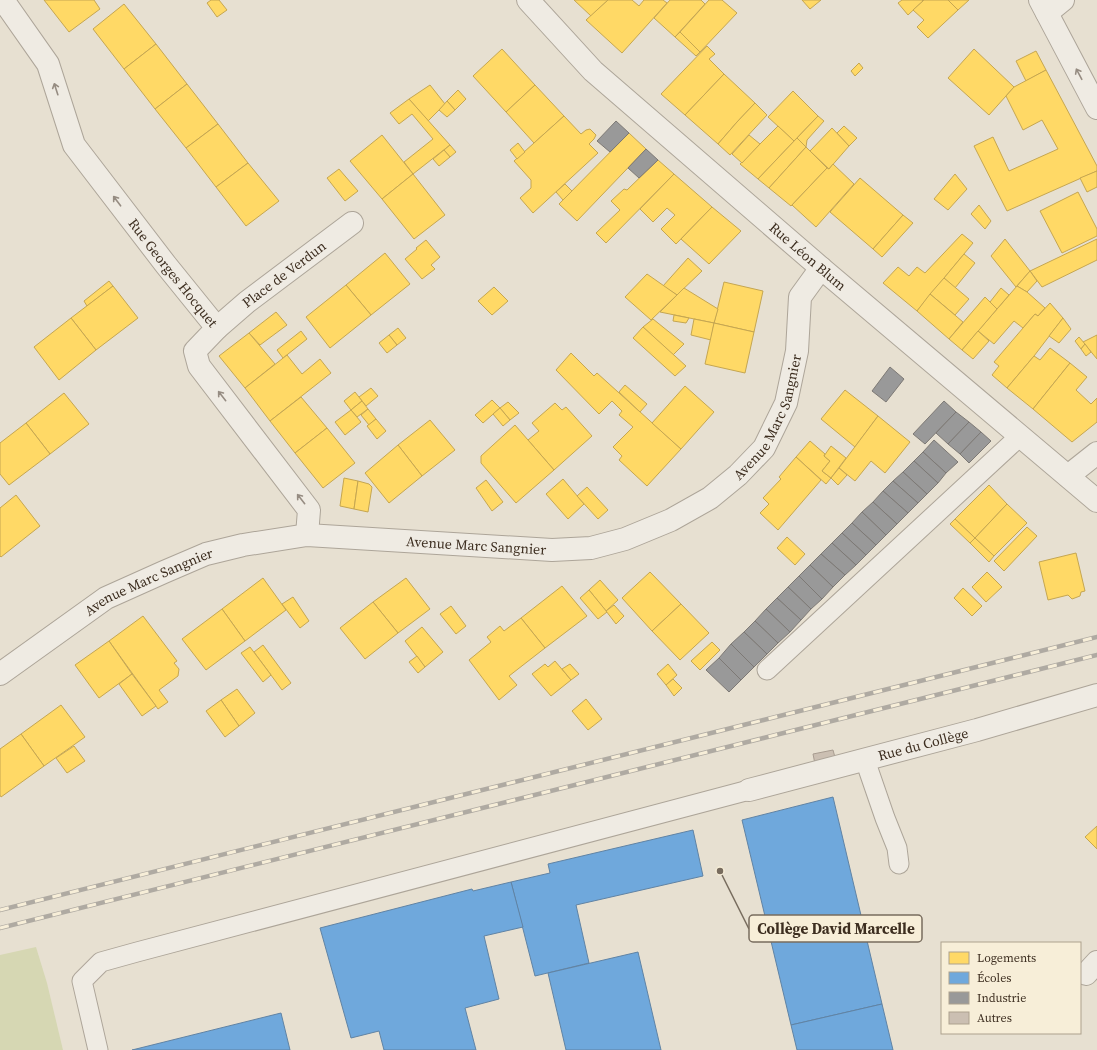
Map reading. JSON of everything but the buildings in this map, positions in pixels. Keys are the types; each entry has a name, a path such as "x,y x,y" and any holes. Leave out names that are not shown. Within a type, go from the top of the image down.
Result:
{"street":[{"name":"Rue Georges Hocquet","path":"3,0 48,64 74,145 217,328 194,351 199,366 309,510 307,535"},
{"name":"Rue Léon Blum","path":"528,0 593,71 821,268 1097,501"},
{"path":"1050,4 1097,108"},
{"name":"Place de Verdun","path":"217,328 247,302 352,223"},
{"name":"Avenue Marc Sangnier","path":"0,674 106,598 206,554 307,535 552,550 591,548 626,539 671,520 710,498 738,475 764,448 786,403 796,351 800,297 821,268"},
{"path":"1068,476 1097,453"},
{"name":"Rue du Collège","path":"749,790 865,760 1097,695"}],"lane":[{"path":"767,670 1020,436"},
{"path":"865,760 897,848 899,864"},
{"path":"98,1050 82,981 101,962 749,790"}],"green space":[{"path":"36,947 47,983 63,1050 0,1050 0,955"}],"railway":[{"path":"0,910 1097,637"},
{"path":"0,928 1097,655"}],"place":[{"name":"Collège David Marcelle","path":"720,871"}]}
